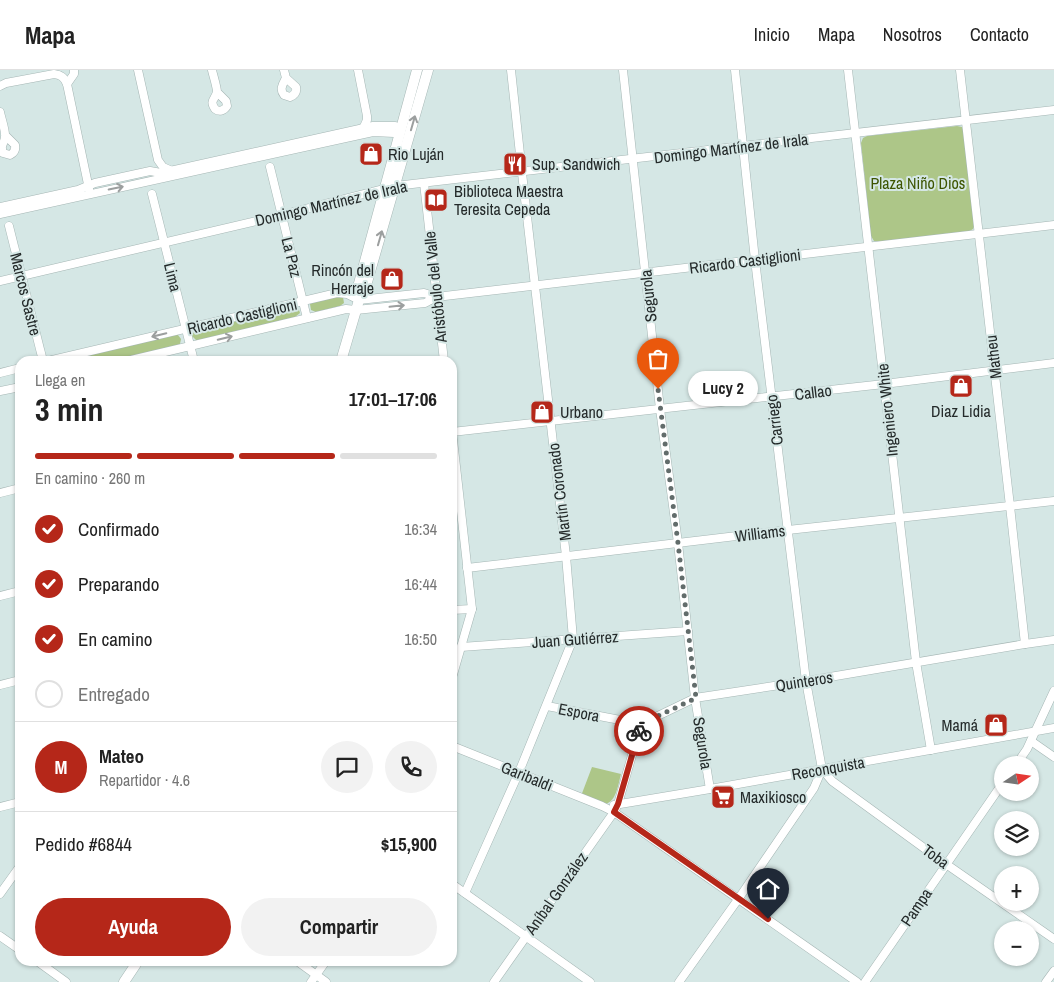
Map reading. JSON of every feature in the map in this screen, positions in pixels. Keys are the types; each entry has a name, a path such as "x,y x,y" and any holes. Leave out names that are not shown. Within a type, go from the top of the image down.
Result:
{"main road":[{"path":"358,305 358,287 417,70"},
{"path":"343,356 358,305 366,289 428,70"},
{"path":"124,982 135,966"}],"street":[{"path":"67,84 74,74 74,70"},
{"path":"138,70 158,160 163,167 172,171"},
{"path":"212,70 217,92"},
{"path":"358,70 367,116 362,132"},
{"name":"Martín Coronado","path":"465,893 519,772 573,639 566,556 511,70"},
{"name":"Segurola","path":"623,70 660,409 696,698 710,789"},
{"name":"Carriego","path":"734,70 806,681 822,769"},
{"name":"Ingeniero White","path":"848,70 916,662 932,750"},
{"name":"Matheu","path":"960,70 1025,644"},
{"path":"2,83 57,72 65,79 89,190"},
{"name":"Domingo Martínez de Irala","path":"0,281 282,215 395,186 522,173 1054,110"},
{"path":"0,112 6,136"},
{"path":"150,171 161,176 172,171 362,132 395,129"},
{"path":"0,214 89,190 362,132"},
{"path":"0,208 78,190 89,190 95,183 150,171 158,160"},
{"name":"La Paz","path":"270,167 307,318"},
{"name":"Aristóbulo del Valle","path":"424,183 443,356"},
{"name":"Lima","path":"152,194 193,356"},
{"name":"Ricardo Castiglioni","path":"148,356 358,305 425,303 436,297 1054,225"},
{"name":"Marcos Sastre","path":"9,226 42,356"},
{"name":"Ricardo Castiglioni","path":"70,356 337,293 347,294 358,305"},
{"name":"Callao","path":"457,432 772,397 1054,363"},
{"path":"0,373 15,369"},
{"path":"0,391 15,388"},
{"path":"457,471 472,609 457,661"},
{"path":"0,493 15,489"},
{"name":"Williams","path":"467,568 1054,501"},
{"path":"0,596 15,592"},
{"path":"457,610 472,609"},
{"name":"Juan Gutiérrez","path":"461,647 688,631"},
{"name":"Quinteros","path":"641,724 696,698 1054,640"},
{"path":"0,685 15,681"},
{"path":"1022,756 1054,691"},
{"name":"Espora","path":"546,706 641,724"},
{"path":"616,808 641,724"},
{"name":"Reconquista","path":"616,808 710,789 1054,728"},
{"path":"1031,741 1054,757"},
{"name":"Garibaldi","path":"457,748 602,806 616,808 857,982"},
{"path":"680,982 814,788 822,769"},
{"name":"Toba","path":"822,769 832,781 946,864 1054,939"},
{"name":"Pampa","path":"865,982 994,795"},
{"path":"0,806 15,803"},
{"name":"Aníbal González","path":"494,982 616,808"},
{"path":"0,894 15,873"},
{"path":"457,887 590,982"},
{"path":"0,936 15,946"},
{"path":"43,966 66,982"},
{"path":"304,966 326,982"},
{"path":"311,982 322,966"},
{"path":"1046,982 1054,971"}],"green space":[{"name":"Plaza Niño Dios","path":"957,126 962,127 964,132 975,224 973,229 968,232 874,241 871,236 861,143 863,138"},
{"path":"337,295 343,297 344,303 340,306 316,312 311,310 311,302"},
{"path":"295,306 300,313 295,317 200,340 196,340 192,336 196,329"},
{"path":"175,334 181,339 178,345 133,356 82,356"},
{"path":"592,767 621,774 617,789 610,802 600,804 581,796"}],"way so far":[{"path":"639,731 641,724 696,698 658,389"}],"place":[{"name":"Rio Luján","path":"371,154"},
{"name":"Sup. Sandwich","path":"515,164"},
{"name":"Biblioteca Maestra Teresita Cepeda","path":"436,200"},
{"name":"Rincón del Herraje","path":"392,279"},
{"name":"Diaz Lidia","path":"961,386"},
{"name":"Lucy 2","path":"658,389"},
{"name":"Urbano","path":"542,412"},
{"name":"Mamá","path":"996,725"},
{"name":"Maxikiosco","path":"723,797"}],"route":[{"path":"639,731 614,812 768,919"}]}
